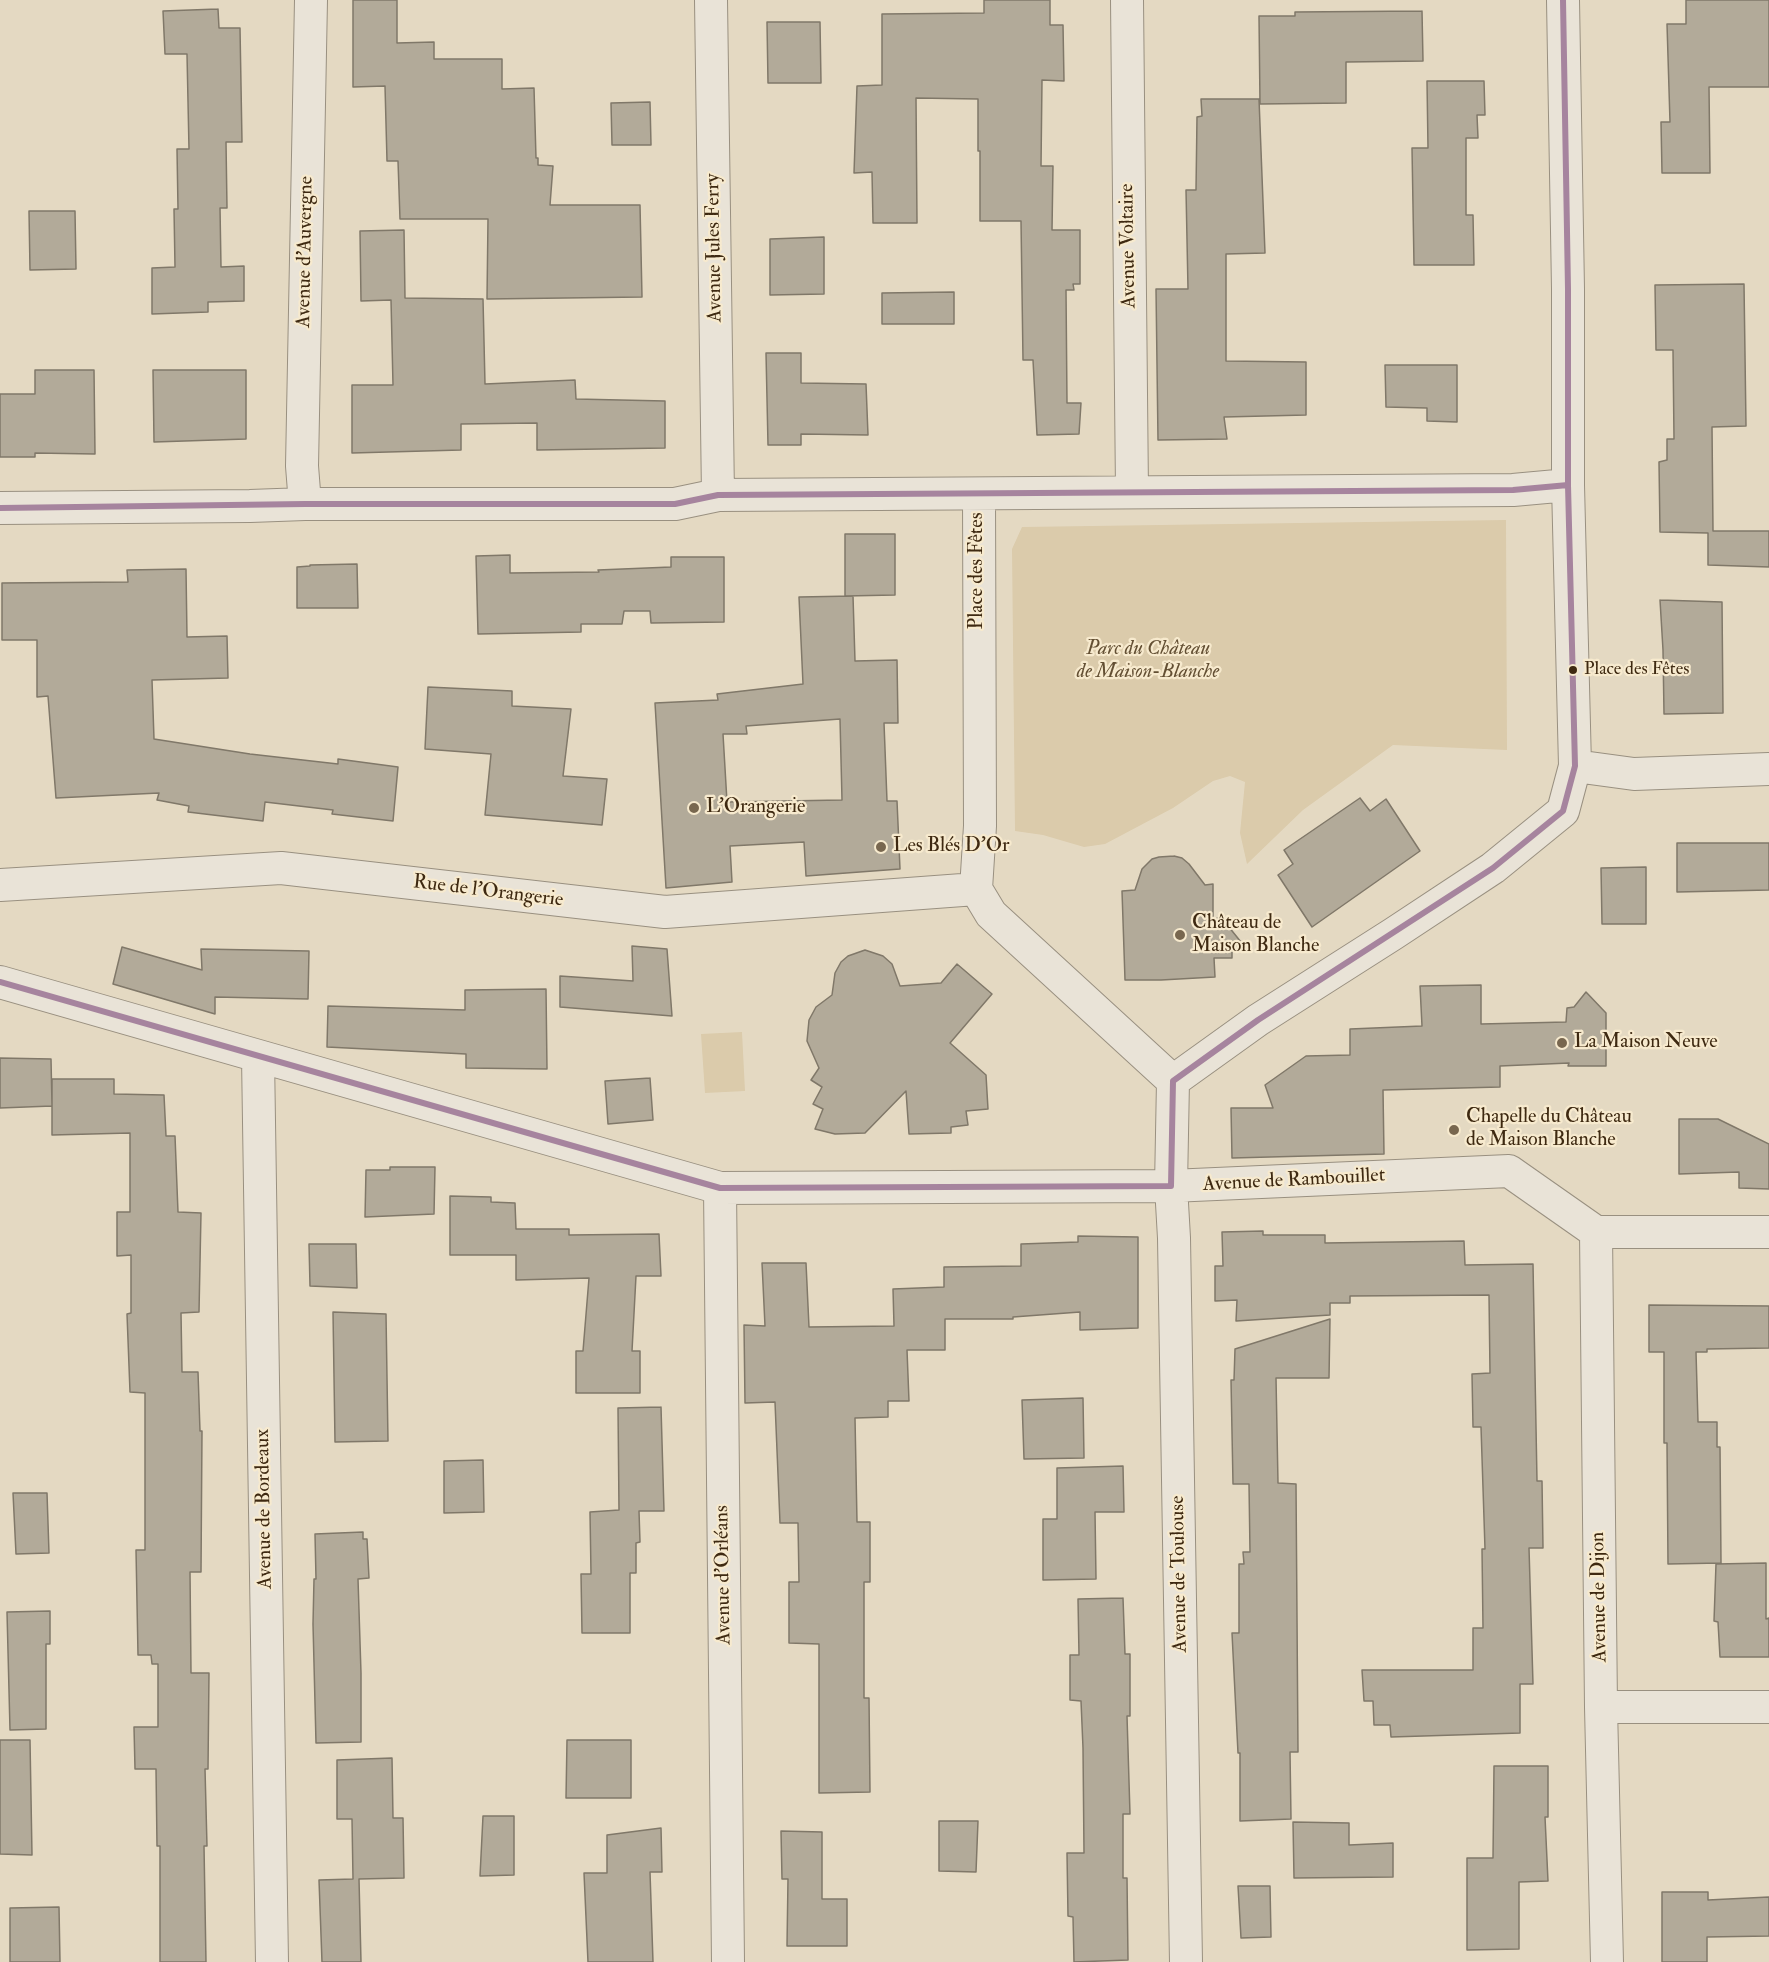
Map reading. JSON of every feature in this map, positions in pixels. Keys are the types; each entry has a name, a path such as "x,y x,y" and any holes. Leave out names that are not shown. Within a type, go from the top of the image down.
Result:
{"street":[{"name":"Avenue d'Auvergne","path":"304,504 311,0"},
{"name":"Avenue Jules Ferry","path":"711,0 718,495"},
{"name":"Avenue Voltaire","path":"1127,0 1132,491"},
{"path":"1173,1081 1258,1020 1493,868 1563,811 1575,766 1568,485 1568,288 1563,0"},
{"name":"Place des Fêtes","path":"976,889 980,826 978,495 1132,491 1513,490 1568,485"},
{"path":"0,508 304,504 675,504 718,495 978,495"},
{"path":"1575,766 1634,774 1769,769"},
{"name":"Rue de l'Orangerie","path":"0,885 281,868 665,912 976,889"},
{"path":"976,889 991,914 1173,1081 1171,1186"},
{"name":"Avenue de Rambouillet","path":"0,982 720,1188 1171,1186 1509,1171 1596,1232"},
{"name":"Avenue de Bordeaux","path":"258,1057 272,1962"},
{"name":"Avenue de Toulouse","path":"1171,1186 1175,1250 1186,1962"},
{"name":"Avenue d'Orléans","path":"720,1188 728,1962"},
{"path":"1596,1232 1769,1232"},
{"name":"Avenue de Dijon","path":"1596,1232 1601,1707 1607,1962"},
{"path":"1601,1707 1769,1707"}],"green space":[{"name":"Parc du Château de Maison-Blanche","path":"1506,520 1507,750 1393,745 1303,810 1247,864 1240,833 1245,782 1230,776 1213,781 1173,808 1105,844 1084,847 1043,835 1015,831 1012,549 1022,527"},
{"path":"742,1032 745,1091 705,1093 701,1034"}],"building":[{"path":"353,0 397,0 397,43 434,42 434,59 502,59 502,89 534,88 536,158 538,158 538,165 553,166 550,205 640,205 642,297 487,299 488,219 400,219 398,161 387,161 385,86 353,87"},
{"path":"984,0 1050,0 1050,25 1063,25 1064,81 1042,80 1041,166 1053,166 1052,230 1080,230 1080,284 1073,284 1074,290 1066,290 1067,403 1081,403 1079,434 1037,435 1033,360 1023,360 1021,221 980,221 978,99 916,98 917,223 873,223 872,172 854,173 857,86 882,85 882,14 984,13"},
{"path":"1686,0 1769,0 1769,87 1709,87 1710,173 1662,173 1661,122 1670,122 1667,24 1686,24"},
{"path":"218,9 219,28 240,28 242,142 226,142 227,208 220,208 221,267 244,266 244,301 208,302 208,312 152,314 152,268 175,267 174,209 178,209 177,149 189,149 187,54 165,54 163,11"},
{"path":"1422,11 1423,61 1346,62 1346,103 1260,104 1259,16 1295,16 1295,12"},
{"path":"767,22 820,22 821,83 768,83"},
{"path":"1427,81 1484,81 1485,115 1477,115 1478,138 1466,138 1466,215 1473,215 1474,265 1414,265 1412,148 1428,148"},
{"path":"1201,99 1259,99 1265,253 1226,254 1226,361 1306,362 1306,415 1224,417 1227,439 1158,440 1156,289 1188,289 1186,190 1196,190 1197,117 1202,116"},
{"path":"650,102 651,145 612,145 611,103"},
{"path":"29,211 75,211 76,269 30,270"},
{"path":"404,230 405,298 483,299 485,384 575,380 576,399 665,401 665,448 537,450 537,423 461,424 461,450 352,453 352,385 393,385 391,300 361,301 360,231"},
{"path":"824,237 824,294 770,295 770,239"},
{"path":"1744,284 1746,426 1712,427 1713,531 1769,531 1769,567 1708,565 1708,533 1660,532 1659,462 1667,460 1667,439 1674,439 1673,350 1656,350 1655,285"},
{"path":"954,292 954,324 882,324 882,293"},
{"path":"766,353 801,353 801,383 866,384 868,435 801,434 801,445 768,445"},
{"path":"1385,365 1457,365 1457,422 1427,421 1427,408 1386,407"},
{"path":"35,370 94,370 95,454 35,453 35,457 0,457 0,394 35,394"},
{"path":"153,370 246,370 246,439 154,442"},
{"path":"845,534 895,534 895,595 845,596"},
{"path":"510,555 510,573 599,572 598,570 671,567 671,557 724,557 724,622 651,623 650,611 624,611 622,624 581,624 581,632 478,634 476,556"},
{"path":"357,564 358,608 297,608 297,567"},
{"path":"186,569 187,637 227,636 228,678 152,680 154,739 250,754 338,764 338,759 398,767 393,821 332,814 333,810 265,802 263,821 188,812 189,806 157,800 159,793 56,798 48,696 37,697 37,640 2,640 2,583 128,582 127,570"},
{"path":"853,596 855,661 897,660 898,723 884,723 887,801 897,801 900,869 806,876 804,842 730,846 732,882 666,888 655,703 718,700 717,694 803,684 799,597","holes":["840,719 842,800 727,802 723,734 747,734 746,726"]},
{"path":"1660,600 1722,602 1723,713 1664,714"},
{"path":"428,687 512,691 512,706 571,709 563,776 607,779 602,825 485,815 491,754 425,749"},
{"path":"1360,798 1370,811 1386,799 1420,851 1312,927 1278,875 1293,864 1284,850"},
{"path":"1677,843 1769,843 1769,890 1677,892"},
{"name":"Château de Maison Blanche","path":"1174,856 1182,858 1189,864 1205,885 1213,884 1213,921 1220,916 1241,942 1232,949 1232,958 1214,958 1215,977 1125,980 1122,891 1135,890 1142,869 1152,859"},
{"path":"1646,867 1646,924 1602,924 1601,868"},
{"path":"632,946 667,949 672,1016 560,1007 560,976 633,981"},
{"path":"122,947 202,970 201,949 309,951 308,999 215,997 215,1014 113,984"},
{"path":"865,950 883,956 892,964 900,986 941,983 957,964 992,994 950,1043 986,1075 988,1109 966,1111 968,1125 951,1127 951,1133 909,1134 906,1091 865,1133 835,1134 815,1129 823,1109 813,1104 822,1087 811,1080 819,1068 807,1041 809,1020 816,1007 832,995 835,973 841,962 848,956"},
{"path":"1481,985 1481,1024 1566,1022 1567,1008 1574,1007 1586,992 1606,1013 1606,1066 1568,1066 1569,1063 1500,1066 1500,1087 1383,1090 1384,1154 1232,1158 1231,1108 1273,1108 1265,1085 1306,1056 1350,1055 1350,1029 1422,1026 1420,986"},
{"path":"546,989 547,1069 466,1068 466,1054 327,1047 328,1006 465,1010 465,990"},
{"path":"0,1058 51,1059 52,1106 0,1108"},
{"path":"650,1078 653,1120 608,1124 605,1081"},
{"path":"52,1079 114,1079 114,1094 164,1095 166,1136 175,1136 178,1212 201,1213 199,1312 181,1313 182,1372 198,1372 200,1431 202,1431 201,1572 190,1572 191,1673 209,1673 208,1769 205,1769 207,1846 204,1846 206,1962 160,1962 160,1846 157,1846 156,1769 135,1769 134,1727 158,1727 158,1664 152,1664 151,1655 138,1655 136,1550 145,1550 145,1393 130,1392 127,1314 131,1313 131,1255 117,1256 117,1212 130,1212 130,1133 52,1135"},
{"path":"1679,1119 1718,1119 1769,1144 1769,1189 1739,1188 1739,1172 1679,1174"},
{"path":"390,1167 435,1167 434,1214 365,1217 366,1170 390,1170"},
{"path":"450,1196 491,1197 491,1202 515,1203 516,1229 569,1229 569,1235 659,1234 661,1276 636,1276 632,1351 640,1351 640,1393 576,1393 576,1351 583,1351 589,1278 516,1280 516,1255 450,1255"},
{"path":"1263,1231 1263,1235 1325,1235 1325,1243 1464,1241 1465,1265 1533,1264 1537,1481 1542,1481 1543,1548 1529,1548 1533,1684 1520,1684 1520,1733 1391,1737 1390,1725 1374,1725 1373,1701 1364,1701 1362,1670 1473,1670 1473,1628 1483,1628 1482,1549 1485,1549 1481,1427 1473,1427 1472,1374 1490,1373 1489,1295 1350,1296 1350,1303 1330,1303 1330,1315 1236,1321 1237,1300 1215,1301 1215,1266 1223,1266 1222,1232"},
{"path":"1078,1236 1138,1237 1138,1328 1080,1330 1080,1312 1013,1317 1013,1319 945,1319 945,1350 907,1350 909,1401 888,1401 888,1417 855,1418 857,1522 870,1522 870,1582 864,1582 864,1698 869,1698 870,1792 819,1793 819,1644 789,1643 789,1582 799,1582 798,1523 780,1523 775,1402 745,1403 744,1325 765,1326 762,1263 806,1263 809,1327 894,1326 893,1289 944,1287 944,1267 1021,1266 1021,1244 1078,1242"},
{"path":"309,1244 356,1244 357,1288 310,1286"},
{"path":"1649,1305 1769,1306 1769,1348 1707,1349 1707,1352 1696,1352 1698,1422 1717,1422 1717,1447 1720,1447 1721,1563 1668,1564 1664,1352 1649,1352"},
{"path":"333,1312 386,1314 388,1441 335,1442"},
{"path":"1330,1319 1329,1378 1276,1378 1278,1483 1296,1484 1298,1752 1290,1752 1291,1819 1240,1821 1240,1753 1238,1753 1232,1633 1239,1633 1239,1564 1244,1564 1243,1552 1250,1552 1249,1484 1233,1484 1231,1380 1234,1380 1235,1349"},
{"path":"1083,1398 1084,1458 1024,1459 1022,1400"},
{"path":"661,1407 664,1511 639,1511 640,1542 636,1543 636,1573 630,1573 630,1633 582,1633 581,1574 591,1574 590,1512 619,1510 618,1408"},
{"path":"483,1460 484,1512 444,1513 444,1461"},
{"path":"1123,1466 1124,1512 1095,1512 1096,1579 1043,1580 1043,1519 1057,1519 1057,1468"},
{"path":"13,1493 47,1493 49,1553 16,1554"},
{"path":"363,1532 363,1539 367,1539 369,1578 358,1579 361,1742 316,1743 313,1624 314,1579 316,1579 315,1534"},
{"path":"1766,1563 1769,1657 1720,1657 1718,1622 1714,1621 1716,1564"},
{"path":"1123,1598 1125,1654 1130,1654 1130,1716 1127,1716 1130,1814 1123,1814 1123,1878 1127,1878 1128,1960 1074,1962 1073,1917 1068,1916 1067,1853 1084,1853 1083,1748 1081,1701 1070,1700 1070,1655 1079,1655 1078,1599"},
{"path":"50,1611 50,1644 46,1644 46,1729 10,1730 7,1612"},
{"path":"0,1740 30,1740 32,1855 0,1854"},
{"path":"567,1740 631,1740 631,1798 566,1798"},
{"path":"392,1758 393,1818 403,1818 404,1878 359,1879 361,1962 322,1962 319,1880 353,1879 352,1819 337,1819 337,1760"},
{"path":"1494,1766 1548,1766 1548,1817 1545,1817 1548,1881 1519,1882 1519,1949 1467,1950 1467,1858 1493,1858"},
{"path":"483,1816 514,1816 514,1875 480,1876"},
{"path":"939,1821 978,1821 976,1872 939,1871"},
{"path":"1293,1822 1349,1823 1349,1845 1393,1843 1393,1877 1294,1878"},
{"path":"661,1828 662,1872 650,1872 653,1962 588,1962 584,1873 607,1873 607,1835"},
{"path":"781,1831 822,1832 822,1899 847,1899 847,1946 787,1946 788,1879 782,1879"},
{"path":"1238,1886 1270,1886 1271,1937 1241,1938"},
{"path":"1662,1892 1708,1892 1708,1900 1769,1897 1769,1936 1707,1937 1707,1962 1662,1962"},
{"path":"59,1907 60,1962 10,1962 10,1908"}],"transit line":[{"path":"0,982 720,1188 1171,1186 1173,1081 1258,1020 1493,868 1563,811 1575,766 1568,485 1568,289 1563,0"},
{"path":"0,508 305,504 675,504 718,495 1513,490 1568,485"}],"place":[{"name":"Place des Fêtes","path":"1573,670"},
{"name":"L'Orangerie","path":"694,808"},
{"name":"Les Blés D'Or","path":"881,847"},
{"name":"Château de Maison Blanche","path":"1180,935"},
{"name":"La Maison Neuve","path":"1562,1043"},
{"name":"Chapelle du Château de Maison Blanche","path":"1454,1130"}]}
